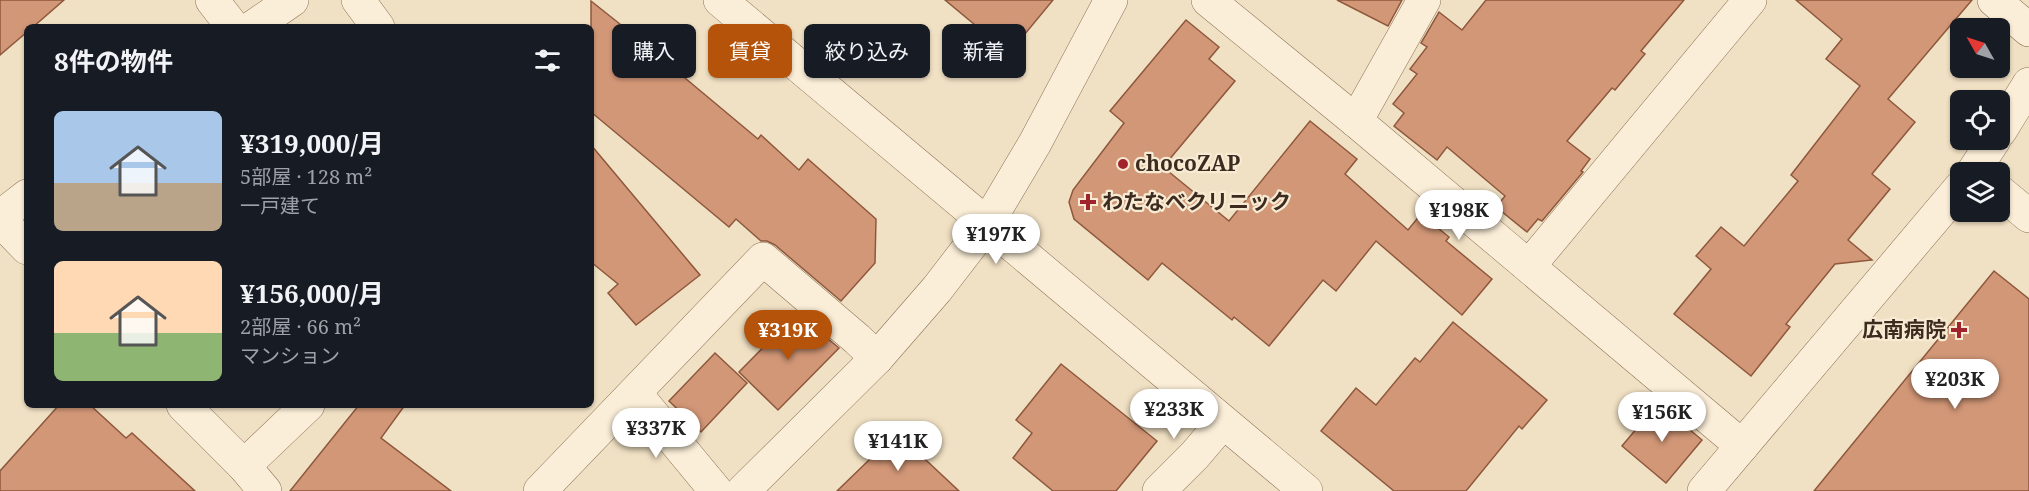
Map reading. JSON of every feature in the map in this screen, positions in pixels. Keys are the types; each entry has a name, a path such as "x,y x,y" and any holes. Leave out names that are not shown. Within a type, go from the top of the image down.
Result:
{"street":[{"path":"212,0 231,24"},
{"path":"257,24 292,0"},
{"path":"358,0 376,24"},
{"path":"720,0 1306,491"},
{"path":"742,491 877,358 938,289 987,225 1035,143 1111,0"},
{"path":"1208,0 1356,121 1742,446"},
{"path":"1356,121 1424,0"},
{"path":"1529,266 1750,0"},
{"path":"1994,0 2029,30"},
{"path":"2010,115 2029,84"},
{"path":"24,199 0,219 24,245"},
{"path":"2010,200 2029,216"},
{"path":"1704,491 1950,201"},
{"path":"540,491 763,259 877,358"},
{"path":"635,393 716,491"},
{"path":"186,408 244,466 265,491"},
{"path":"244,466 305,408"},
{"path":"1159,491 1195,455 1223,422"}],"building":[{"path":"0,0 64,0 36,24 24,24 24,35 0,55"},
{"path":"945,0 1053,0 1026,33 1026,24 974,24"},
{"path":"1337,0 1402,0 1388,26"},
{"path":"1486,0 1684,0 1641,51 1645,54 1615,90 1612,88 1567,141 1590,159 1581,171 1583,172 1542,221 1538,219 1527,232 1496,207 1505,196 1447,147 1437,160 1394,126 1404,113 1393,104 1417,74 1410,69 1427,47 1421,43 1439,12 1462,30"},
{"path":"1796,0 1972,0 1957,18 1950,18 1950,26 1888,99 1915,122 1872,174 1890,189 1848,240 1872,260 1835,264 1786,324 1790,327 1751,376 1674,314 1711,269 1696,256 1721,227 1744,246 1798,181 1791,175 1860,86 1826,59 1842,39"},
{"path":"591,1 620,24 612,24 612,78 685,78 758,139 761,135 799,170 808,159 876,219 875,263 841,301 775,245 761,241 736,219 729,227 594,114 594,24 591,24"},
{"path":"1186,20 1219,47 1209,59 1235,81 1163,167 1229,221 1310,121 1357,159 1345,174 1408,230 1421,214 1449,237 1446,241 1492,279 1462,315 1376,241 1336,291 1323,280 1269,346 1234,317 1232,320 1162,263 1148,280 1074,219 1069,202 1073,190 1124,123 1110,111"},
{"path":"594,149 700,275 636,325 608,293 618,284 594,264"},
{"name":"広南病院","path":"1994,271 2029,299 2029,491 1814,491"},
{"path":"797,313 839,348 778,410 739,372"},
{"path":"1453,322 1547,400 1522,429 1519,426 1466,491 1394,491 1321,431 1356,388 1376,405 1415,358 1420,362"},
{"path":"715,353 747,383 701,432 669,401"},
{"path":"1061,364 1157,441 1116,491 1053,491 1013,458 1032,433 1016,420"},
{"path":"1658,403 1702,440 1666,483 1622,446"},
{"path":"56,408 93,408 126,438 132,433 195,491 0,491 0,471"},
{"path":"357,408 403,408 381,438 451,491 290,491"},
{"path":"897,433 959,491 837,491"}],"place":[{"name":"chocoZAP","path":"1123,164"},
{"name":"わたなべクリニック","path":"1088,202"},
{"name":"広南病院","path":"1959,330"}]}
